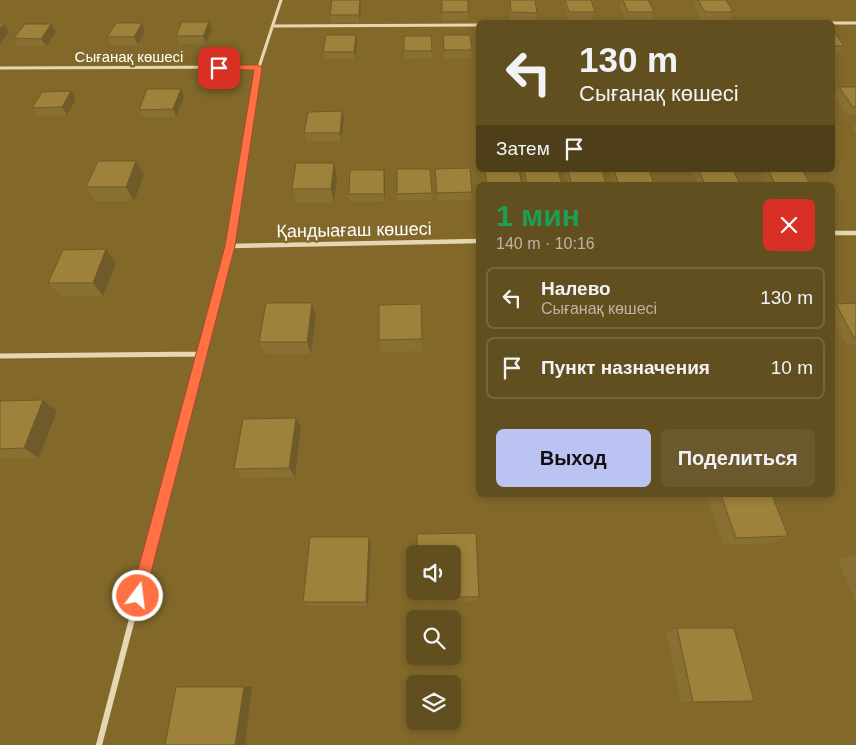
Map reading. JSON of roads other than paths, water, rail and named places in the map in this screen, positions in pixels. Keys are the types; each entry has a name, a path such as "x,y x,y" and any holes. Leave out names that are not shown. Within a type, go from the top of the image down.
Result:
{"street":[{"path":"99,745 230,246 259,68 281,0"},
{"path":"835,23 856,23"},
{"path":"273,26 476,25"},
{"name":"Сығанақ көшесі","path":"0,68 259,68"},
{"path":"835,233 856,233"},
{"name":"Қандыағаш көшесі","path":"230,246 476,241"},
{"path":"0,356 202,354"}]}
